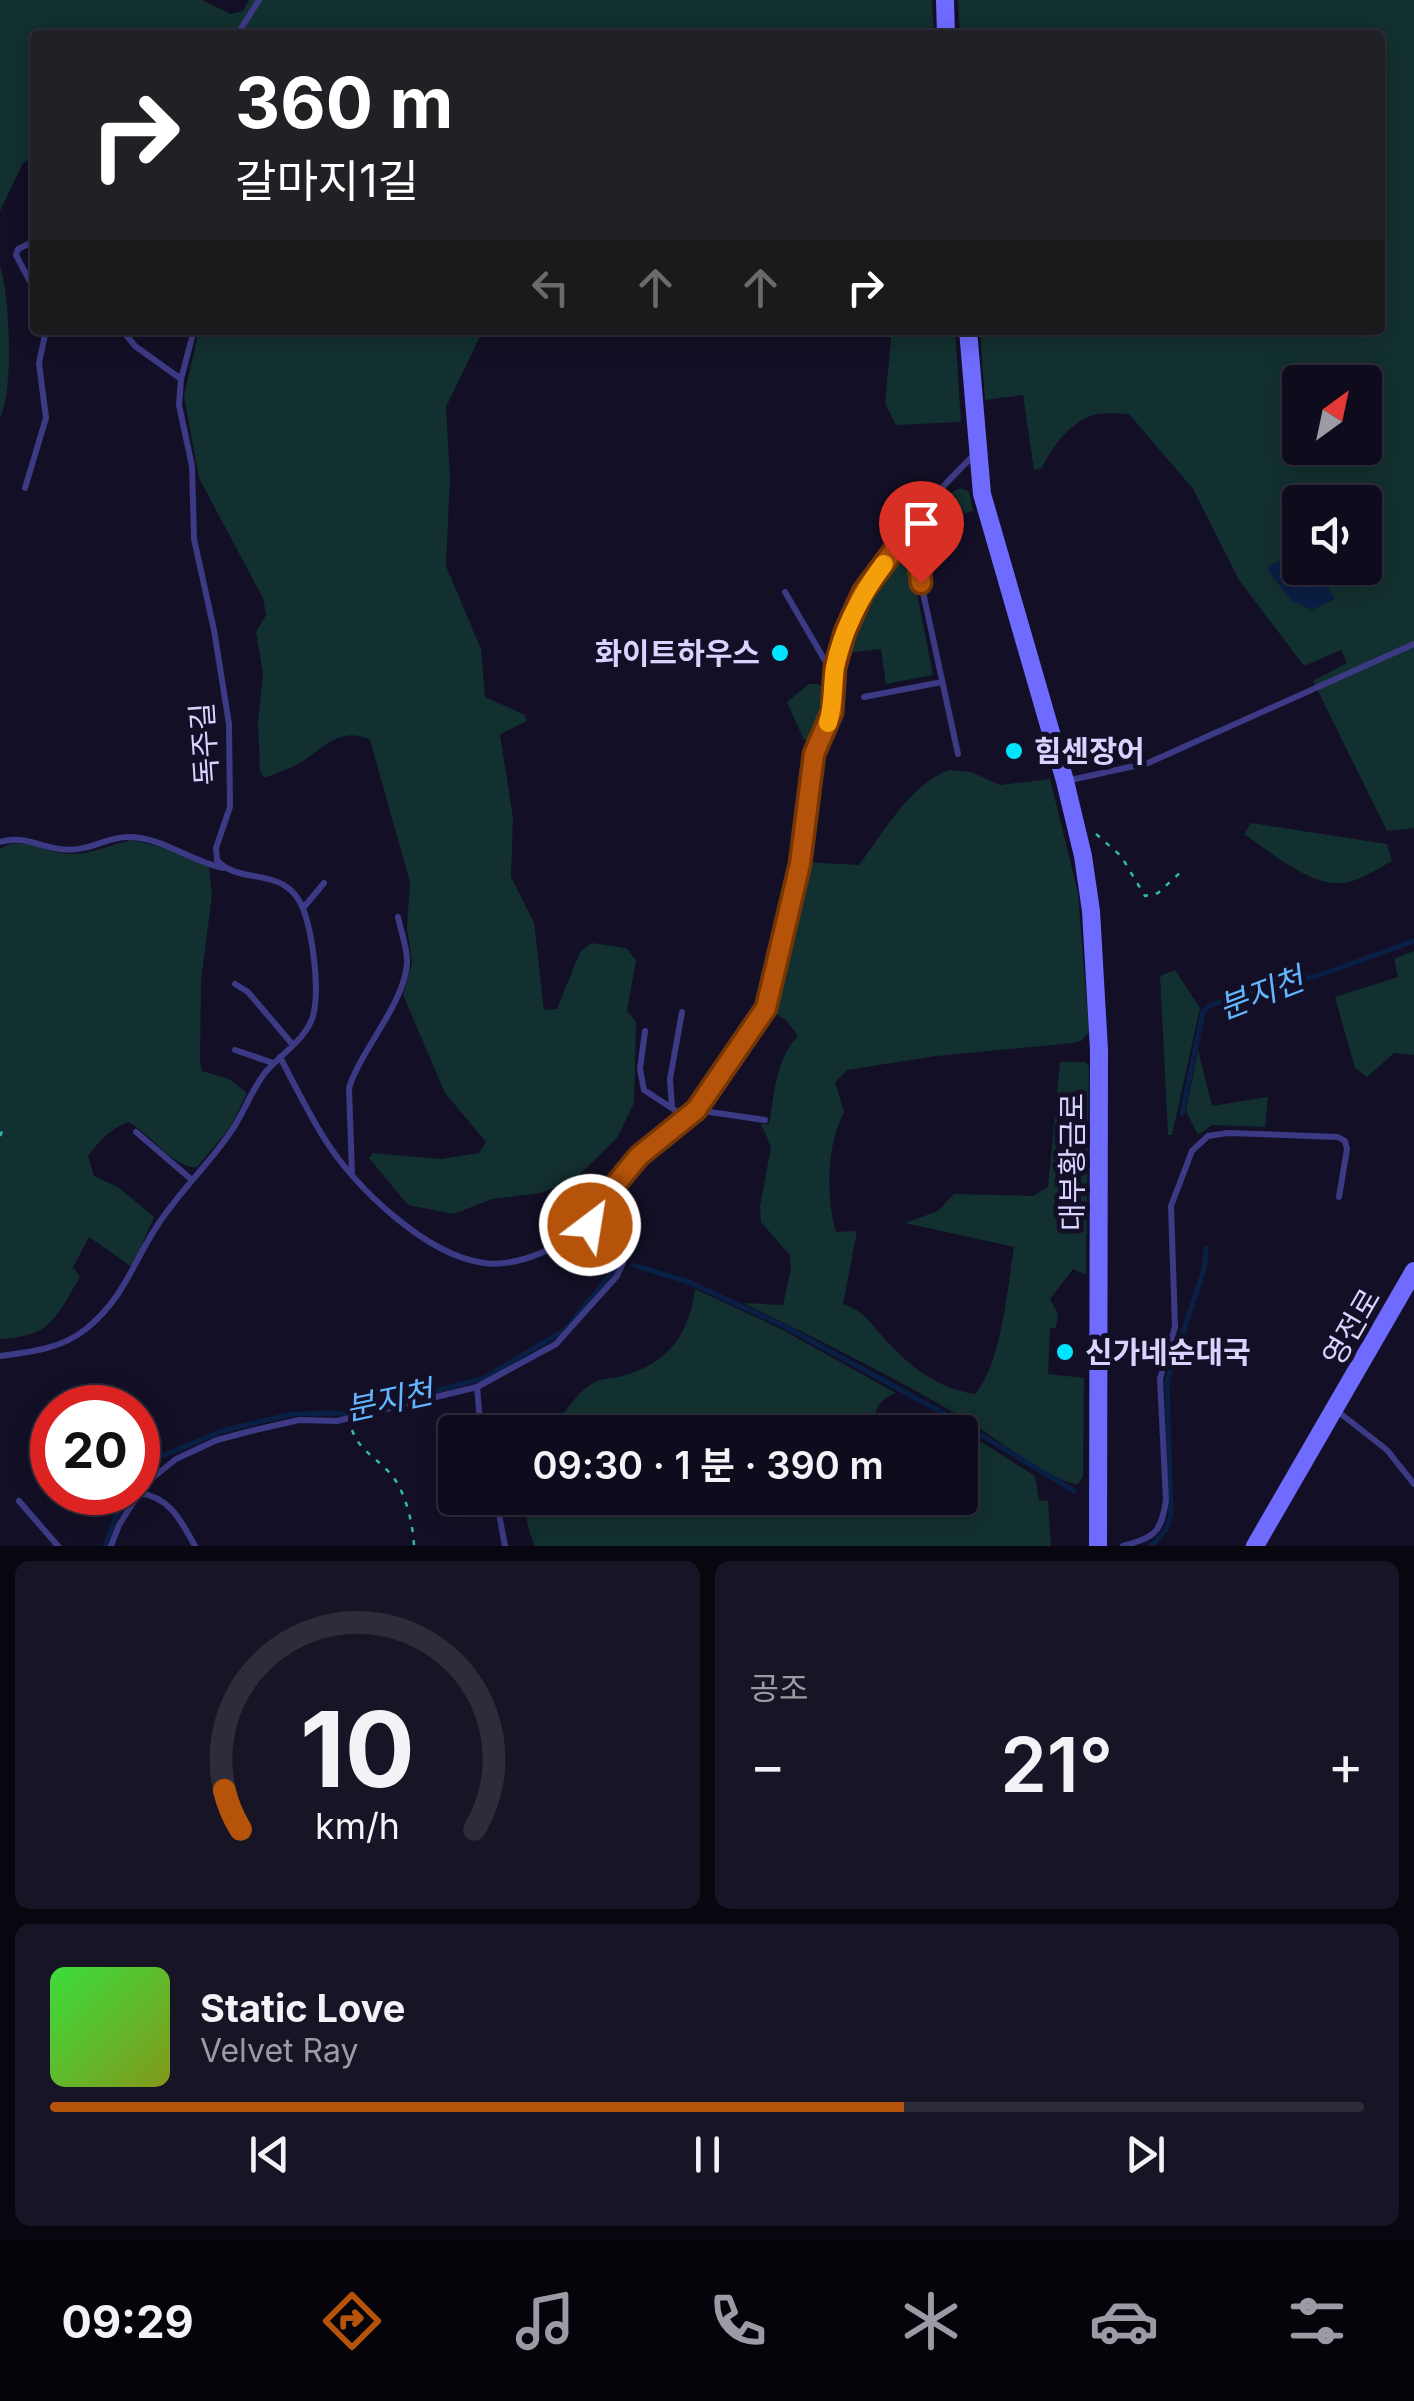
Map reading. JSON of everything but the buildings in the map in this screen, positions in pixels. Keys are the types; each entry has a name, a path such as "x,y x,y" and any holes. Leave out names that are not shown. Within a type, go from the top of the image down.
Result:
{"main road":[{"path":"944,0 946,30"},
{"name":"대부황금로","path":"968,335 976,452 989,524 1065,782 1092,911 1099,1050 1098,1546"},
{"name":"영전로","path":"1255,1546 1414,1271"}],"lane":[{"path":"241,30 259,0"},
{"path":"30,243 18,249 16,255 30,282"},
{"path":"25,488 46,418 40,362 45,335"},
{"path":"126,335 135,346 182,378"},
{"name":"독주길","path":"193,335 180,405 192,466 194,540 228,714 230,807 216,848 216,860 226,868"},
{"path":"280,1056 323,1137 352,1174 423,1238 462,1258 484,1263 515,1262 590,1225 601,1202 639,1156 696,1110 760,1019 770,996 800,864 814,754 832,712 840,649 856,604 948,480 976,452"},
{"path":"915,522 917,559 958,754"},
{"path":"785,592 833,681"},
{"path":"1065,782 1148,764 1414,644"},
{"path":"864,697 942,682"},
{"path":"0,842 20,838 62,850 77,850 132,836 226,868 277,880 295,894 303,908 312,951 314,1007 312,1021 260,1080 229,1134 158,1224 125,1286 96,1320 76,1336 52,1347 0,1356"},
{"path":"303,908 324,884"},
{"path":"352,1174 349,1088 352,1076 387,1017 406,970 406,948 398,917"},
{"path":"234,984 248,992 293,1045"},
{"path":"672,1109 670,1079 682,1012"},
{"path":"645,1031 640,1069 644,1090 687,1118"},
{"path":"235,1050 273,1064"},
{"path":"696,1110 765,1120"},
{"path":"136,1132 192,1180"},
{"path":"1122,1546 1152,1536 1163,1519 1166,1500 1160,1379 1171,1346 1175,1313 1171,1206 1192,1150 1208,1136 1228,1133 1338,1137 1348,1149 1339,1196"},
{"path":"160,1470 216,1440 300,1420 351,1418 477,1387 556,1344 617,1276 623,1263 621,1251 609,1237 590,1225"},
{"path":"477,1387 479,1415"},
{"name":"영전로","path":"1335,1409 1387,1450 1414,1484"},
{"path":"160,1499 170,1506 195,1546"},
{"path":"19,1501 58,1546"},
{"path":"111,1546 125,1515"},
{"path":"499,1515 505,1546"}],"path":[{"path":"1076,828 1093,832 1114,849 1145,896 1158,894 1183,870"},
{"path":"0,1136 4,1126"},
{"path":"351,1418 356,1441 388,1470 396,1483 408,1512 414,1546"}],"green space":[{"path":"0,0 202,0 231,14 243,11 249,0 932,0 934,30 30,30 30,158 23,163 0,211"},
{"path":"958,0 1414,0 1414,828 1387,831 1313,681 1347,663 1341,650 1304,666 1239,580 1193,489 1129,414 1094,415 1077,423 1063,436 1042,468 1034,470 1023,395 985,400 980,335 1385,335 1385,30 960,30"},
{"path":"0,265 9,342 7,386 0,419"},
{"path":"198,335 481,335 446,407 450,478 446,566 481,649 485,697 525,715 527,721 500,734 513,818 511,877 534,923 544,1010 557,1009 580,952 591,943 626,948 636,960 627,1011 636,1022 634,1103 617,1138 573,1181 540,1193 492,1199 454,1214 408,1205 369,1158 372,1153 441,1159 479,1153 486,1142 445,1093 403,995 412,963 407,928 410,882 370,740 342,737 299,764 264,778 260,771 258,723 263,673 256,632 266,615 263,598 199,478 184,396"},
{"path":"892,335 955,335 961,422 896,425 885,403"},
{"path":"961,488 969,492 973,511 955,516 957,524 926,533 946,495"},
{"path":"908,547 933,675 886,684 881,649 846,653 860,608 899,550"},
{"path":"809,684 818,684 827,691 829,704 813,739 804,740 787,702"},
{"path":"949,770 971,772 1000,785 1050,779 1078,893 1089,1032 1073,1043 936,1056 847,1070 835,1082 844,1112 831,1156 830,1203 836,1232 857,1231 843,1304 862,1314 903,1358 924,1374 948,1387 975,1394 997,1345 1014,1247 905,1223 938,1211 954,1194 1033,1196 1048,1187 1060,1062 1085,1062 1089,1066 1086,1275 1073,1269 1050,1299 1058,1314 1056,1328 1050,1328 1048,1374 1084,1378 1083,1476 1078,1484 1036,1466 978,1427 978,1415 958,1415 743,1303 783,1305 791,1269 789,1254 761,1222 771,1147 761,1124 769,1124 780,1066 798,1036 786,1020 771,1011 804,862 859,865 909,798"},
{"path":"1251,823 1387,844 1392,861 1349,882 1322,881 1294,868 1244,834"},
{"path":"132,840 177,851 209,867 212,895 201,981 200,1061 202,1071 229,1079 247,1093 231,1126 197,1167 180,1163 128,1122 101,1140 88,1156 94,1176 118,1187 154,1217 132,1267 89,1237 73,1267 80,1277 50,1322 31,1334 0,1339 0,849 17,843 77,854"},
{"path":"1414,951 1414,1055 1394,1053 1367,1077 1355,1068 1335,997 1398,977 1394,959"},
{"path":"1175,970 1200,1008 1172,1135 1168,1135 1160,976"},
{"path":"1198,1050 1212,1106 1268,1097 1265,1127 1212,1125 1198,1135 1186,1111"},
{"path":"695,1289 781,1329 896,1393 881,1402 875,1415 562,1415 589,1385 641,1369 666,1354 682,1332"},
{"path":"978,1440 1035,1476 1039,1500 1048,1501 1051,1546 535,1546 526,1515 978,1515"}],"water":[{"path":"1282,560 1282,585 1326,585 1335,599 1312,610 1292,601 1268,567"}],"waterway":[{"name":"분지천","path":"1182,1114 1203,1012 1209,1006 1274,983 1314,977 1414,941"},
{"name":"분지천","path":"1151,1546 1166,1530 1171,1515 1167,1381 1205,1266 1206,1248"},
{"name":"분지천","path":"633,1265 689,1282 784,1326 963,1424 1074,1491"},
{"name":"분지천","path":"160,1457 222,1431 291,1414 352,1413 484,1378 565,1330 615,1269"},
{"name":"분지천","path":"105,1546 117,1515"}],"slow traffic":[{"path":"828,723 835,692 835,667 845,632 863,592 884,564"}],"place":[{"name":"화이트하우스","path":"780,653"},
{"name":"힘센장어","path":"1014,751"},
{"name":"신가네순대국","path":"1065,1352"}],"route":[{"path":"590,1225 601,1202 639,1156 696,1110 766,1008 800,864 814,754 832,712 835,667 845,632 863,592 915,522 921,583"}]}
